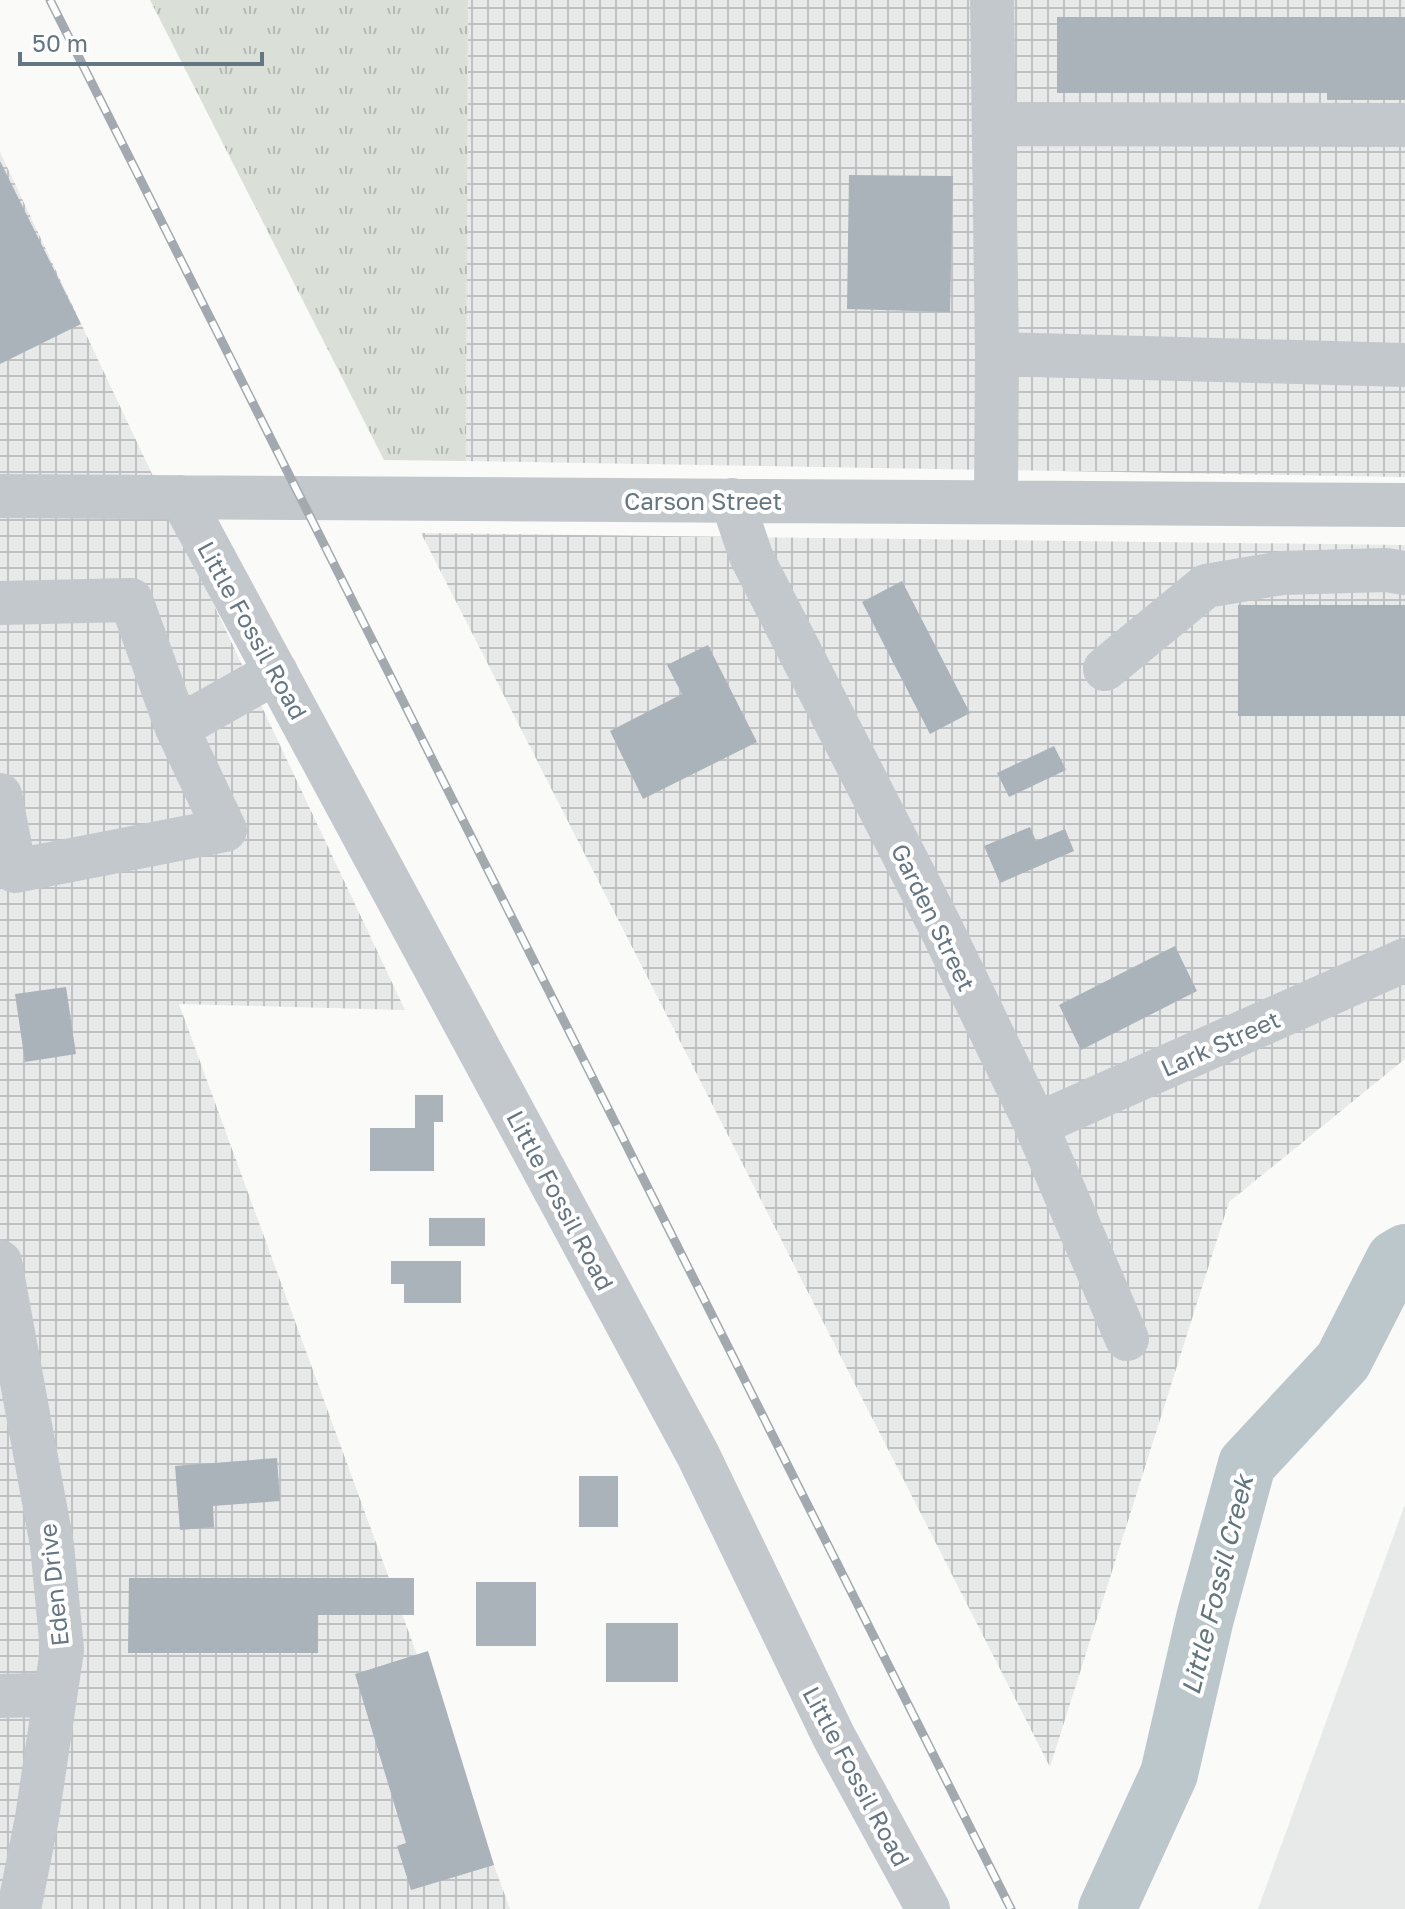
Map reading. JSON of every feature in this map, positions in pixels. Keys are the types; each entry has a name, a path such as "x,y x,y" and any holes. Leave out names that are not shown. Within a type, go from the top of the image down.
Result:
{"street":[{"path":"992,0 996,502"},
{"path":"994,124 1405,125"},
{"path":"997,354 1405,365"},
{"name":"Carson Street","path":"0,496 1405,505"},
{"name":"Little Fossil Road","path":"181,497 698,1455 834,1737 928,1909"},
{"name":"Garden Street","path":"732,500 751,556 942,930 1036,1125 1127,1339"},
{"path":"1319,504 1320,573"},
{"path":"1105,669 1206,586 1282,573 1386,570 1405,573"},
{"path":"0,603 131,600 177,728 225,830 8,873 0,795"},
{"path":"177,728 276,672"},
{"name":"Lark Street","path":"1036,1125 1405,960"},
{"name":"Eden Drive","path":"0,1262 52,1545 62,1650 37,1818 19,1909"},
{"path":"0,1696 39,1695 55,1698"}],"shaded area":[{"path":"468,0 1405,0 1405,477 466,461"},
{"path":"0,152 405,1010 179,1004 510,1909 0,1909"},
{"path":"421,533 1405,545 1405,1059 1229,1202 1050,1767"},
{"path":"1404,1507 1405,1909 1258,1909"}],"green space":[{"path":"150,0 468,0 466,461 384,460"}],"building":[{"path":"1057,17 1405,17 1405,100 1327,100 1327,93 1057,93"},
{"path":"0,161 81,324 0,364"},
{"path":"849,175 953,176 950,312 847,309"},
{"path":"902,581 970,713 930,734 862,602"},
{"path":"1238,605 1405,605 1405,716 1238,716"},
{"path":"708,645 757,742 643,799 610,731 682,694 667,665"},
{"path":"1054,746 1066,770 1009,797 997,773"},
{"path":"1030,827 1036,841 1065,829 1074,851 1000,883 984,846"},
{"path":"1175,946 1197,991 1081,1050 1059,1005"},
{"path":"66,987 76,1054 25,1062 15,994"},
{"path":"415,1095 443,1095 443,1122 434,1122 434,1171 370,1171 370,1128 415,1128"},
{"path":"429,1218 485,1218 485,1246 429,1246"},
{"path":"391,1261 461,1261 461,1303 404,1303 404,1284 391,1284"},
{"path":"277,1458 280,1501 213,1506 214,1527 180,1530 175,1466"},
{"path":"579,1476 618,1476 618,1527 579,1527"},
{"path":"129,1578 414,1578 414,1615 318,1615 318,1653 128,1653"},
{"path":"476,1582 536,1582 536,1646 476,1646"},
{"path":"606,1623 678,1623 678,1682 606,1682"},
{"path":"428,1651 494,1865 411,1890 397,1846 406,1843 355,1674"}],"waterway":[{"name":"Little Fossil Creek","path":"1107,1909 1169,1774 1205,1618 1247,1464 1343,1361 1395,1259 1405,1253"}],"railway":[{"path":"50,0 1011,1909"}]}
